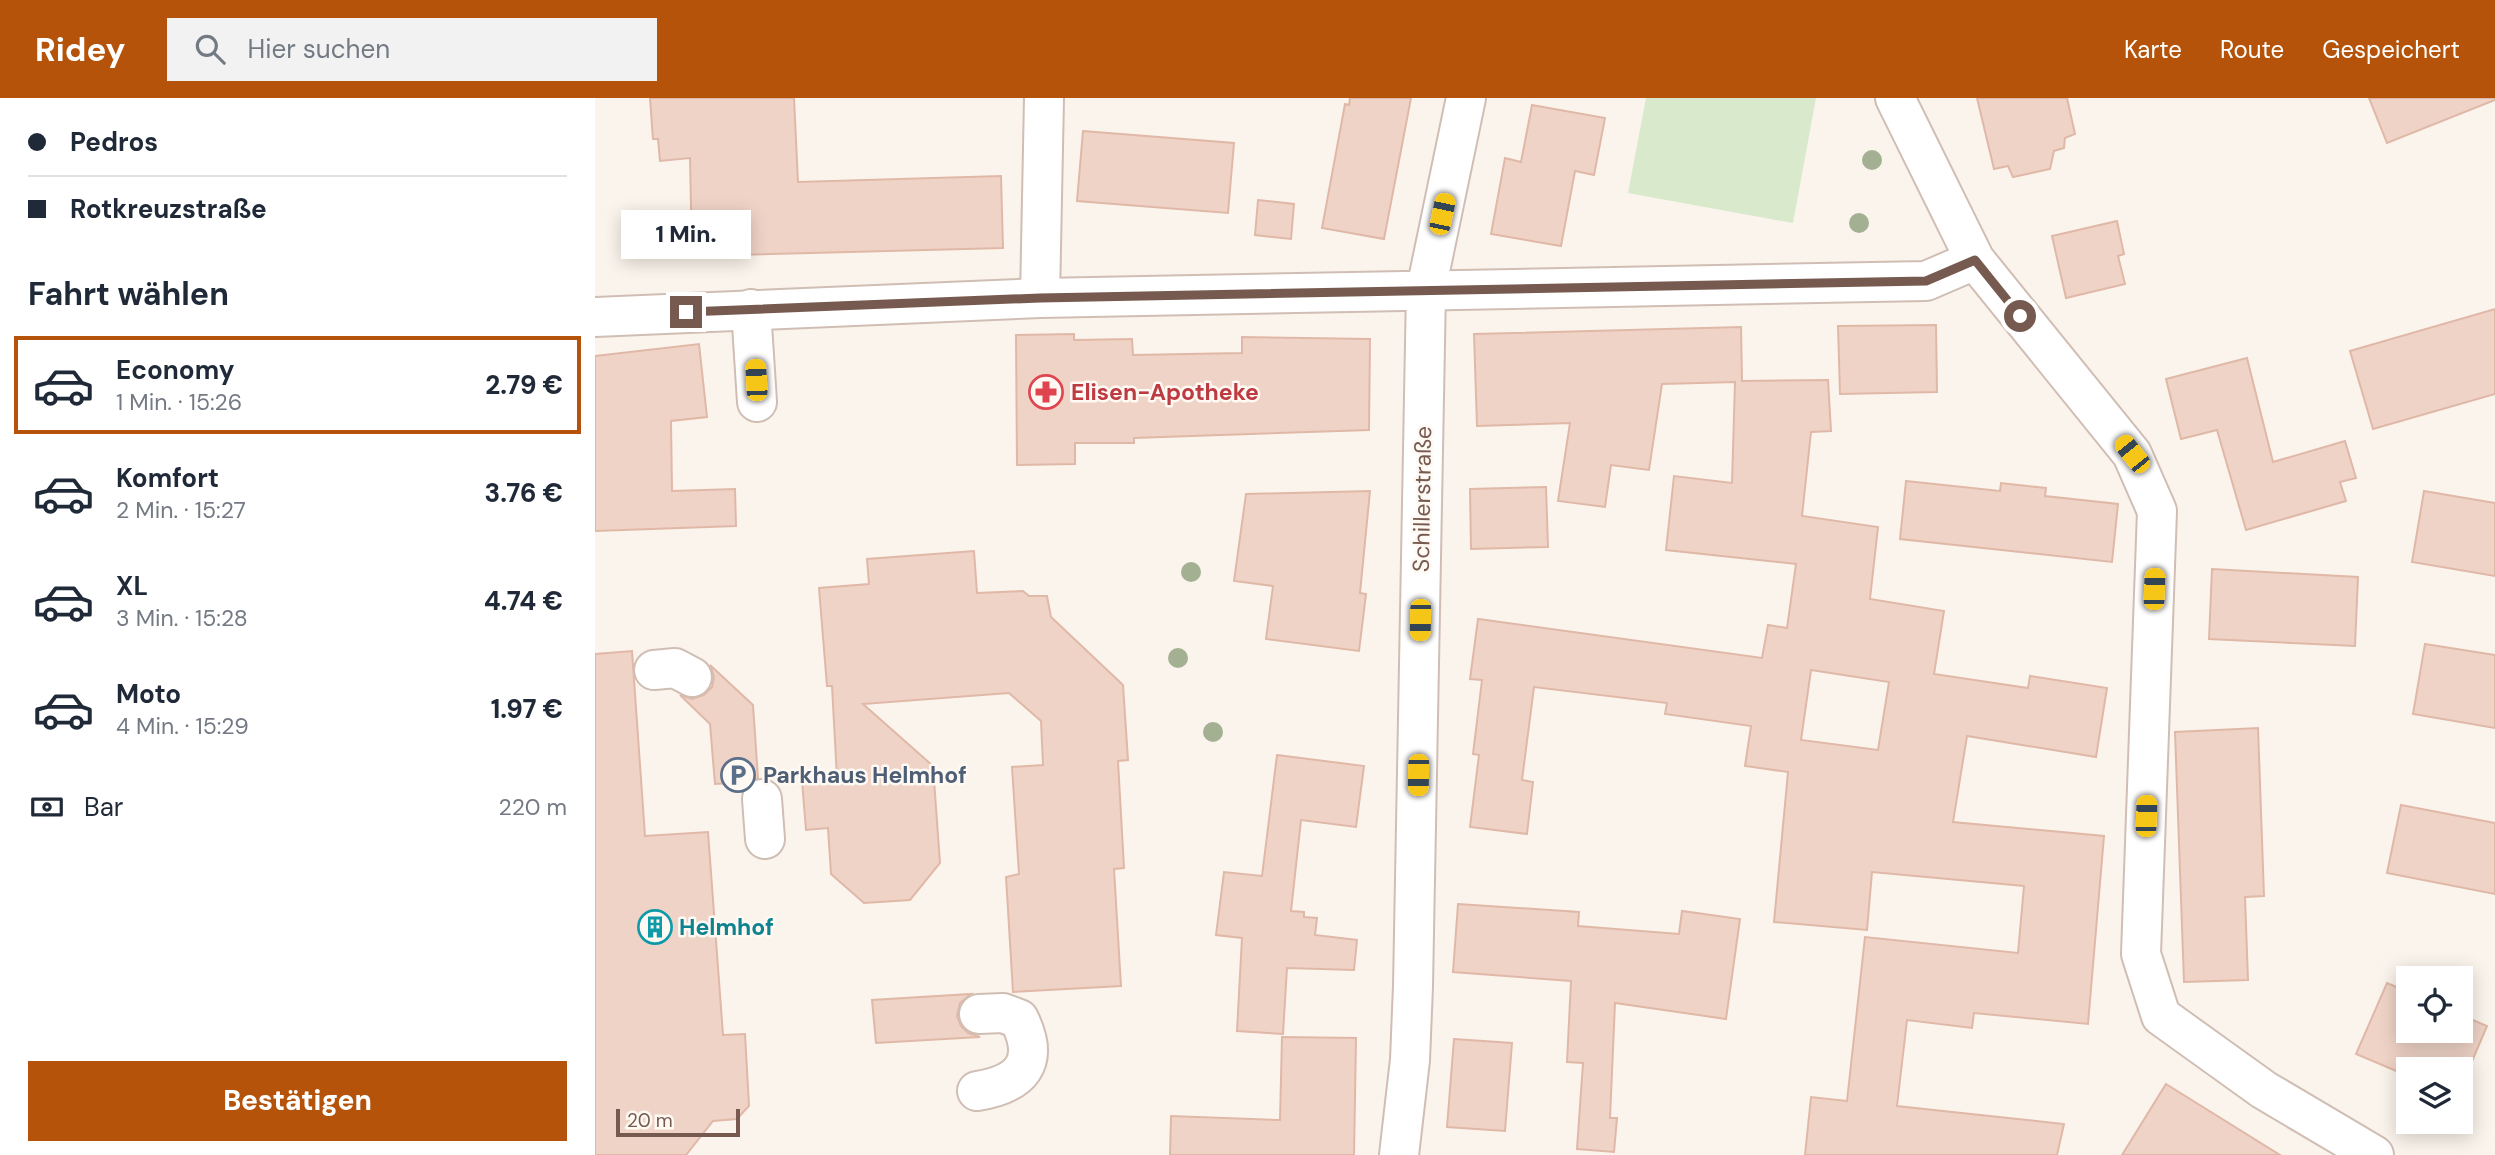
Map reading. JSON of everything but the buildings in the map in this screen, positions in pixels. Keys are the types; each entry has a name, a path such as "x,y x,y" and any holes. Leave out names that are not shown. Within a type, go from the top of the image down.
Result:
{"street":[{"path":"1040,298 1044,98"},
{"name":"Schillerstraße","path":"1399,1155 1410,1059 1413,986 1426,290 1466,98"},
{"path":"1895,98 1975,260 2132,454 2157,511 2141,954 2161,1016 2264,1090 2374,1155"},
{"path":"595,317 1040,298 1926,281 1975,260"},
{"path":"751,309 757,402"},
{"path":"654,670 675,668 692,677"},
{"path":"762,799 765,839"},
{"path":"977,1091 1003,1087 1019,1075 1028,1059 1029,1038 1019,1019 1003,1013 979,1014"}],"green space":[{"path":"1646,98 1816,98 1793,223 1628,193"}],"place":[{"name":"Elisen-Apotheke","path":"1046,392"},
{"name":"Parkhaus Helmhof","path":"738,775"},
{"name":"Helmhof","path":"655,927"}],"route":[{"path":"686,312 1040,298 1926,281 1975,260 2020,316"}]}
